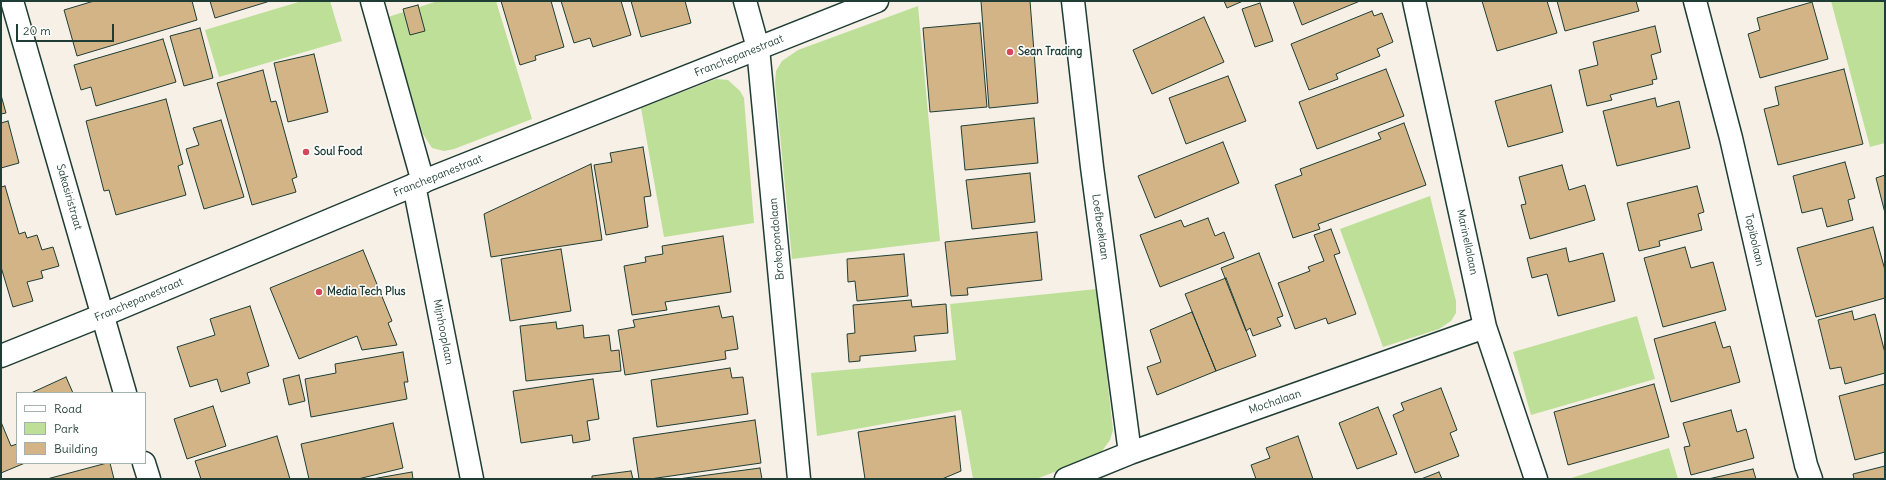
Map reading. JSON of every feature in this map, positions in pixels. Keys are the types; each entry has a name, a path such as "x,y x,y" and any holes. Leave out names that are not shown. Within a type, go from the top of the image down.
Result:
{"street":[{"name":"Sakasiristraat","path":"12,1 125,392"},
{"name":"Mijnhooplaan","path":"372,1 419,183 472,479"},
{"name":"Brokopondolaan","path":"745,1 758,48 799,479"},
{"name":"Franchepanestraat","path":"1,356 104,316 419,183 877,1"},
{"name":"Loefbeeklaan","path":"1073,1 1092,167 1130,453"},
{"name":"Marinellalaan","path":"1414,1 1485,328 1536,479"},
{"name":"Topibolaan","path":"1695,1 1731,138 1806,465 1811,479"},
{"name":"Mochalaan","path":"1066,479 1130,453 1485,328"},
{"path":"144,464 149,479"}],"green space":[{"path":"302,1 330,1 342,41 219,77 205,30"},
{"path":"438,1 496,1 532,119 454,149 444,151 432,148 423,134 388,17"},
{"path":"1831,1 1885,1 1885,143 1870,147"},
{"path":"918,6 940,241 792,259 775,83 776,71 782,61 798,50"},
{"path":"716,79 728,80 740,91 744,98 754,223 664,237 641,108"},
{"path":"1430,196 1456,301 1456,313 1451,321 1439,329 1383,347 1340,229"},
{"path":"1097,289 1113,430 1110,440 1102,451 1096,456 1036,479 973,479 961,410 817,436 811,373 956,360 950,304"},
{"path":"1637,316 1655,379 1531,415 1513,352"},
{"path":"1669,448 1678,479 1568,479"}],"building":[{"path":"94,1 192,1 197,20 77,56 64,10"},
{"path":"210,1 270,1 215,18"},
{"path":"501,1 551,1 564,47 535,56 536,60 520,65"},
{"path":"561,1 621,1 631,35 593,47 590,38 574,43"},
{"path":"631,1 685,1 691,23 641,37"},
{"name":"Sean Trading","path":"981,1 1030,1 1038,103 989,108"},
{"path":"1224,1 1243,1 1227,8"},
{"path":"1293,1 1360,1 1302,25"},
{"path":"1482,1 1547,1 1557,33 1497,51"},
{"path":"1557,1 1636,1 1639,11 1565,31"},
{"path":"1812,2 1828,59 1760,78 1748,34 1760,30 1757,18"},
{"path":"1260,3 1273,41 1255,47 1242,9"},
{"path":"418,5 425,31 410,35 403,9"},
{"path":"1372,11 1374,16 1382,13 1393,42 1377,49 1380,56 1336,74 1338,79 1309,90 1291,44"},
{"path":"1204,17 1224,62 1152,94 1133,50"},
{"path":"980,23 987,107 930,112 923,28"},
{"path":"1655,26 1661,52 1651,55 1657,79 1652,80 1653,84 1610,95 1612,100 1587,106 1579,70 1598,65 1593,42"},
{"path":"200,28 213,78 184,86 170,36"},
{"path":"163,39 176,82 96,106 91,87 81,90 74,65"},
{"path":"314,54 328,112 288,122 274,63"},
{"path":"1386,69 1404,116 1317,149 1299,102"},
{"path":"1844,69 1863,144 1778,165 1764,109 1779,105 1775,87"},
{"path":"263,70 271,102 276,101 297,177 292,179 296,192 252,205 217,83"},
{"path":"1228,76 1246,121 1186,144 1169,98"},
{"path":"1551,85 1563,132 1508,147 1495,101"},
{"path":"1,95 6,113 1,114"},
{"path":"1655,98 1657,107 1679,101 1690,148 1617,166 1603,111"},
{"path":"166,99 183,164 178,166 186,195 116,215 109,190 104,191 86,121"},
{"path":"1034,118 1038,163 965,170 961,126"},
{"path":"221,120 244,197 204,209 186,149 199,145 193,128"},
{"path":"8,121 19,163 1,168 1,123"},
{"path":"1404,123 1426,185 1318,224 1320,229 1293,238 1275,185 1302,175 1300,169 1381,139 1378,133"},
{"path":"1223,142 1239,183 1155,218 1138,176"},
{"path":"643,147 651,196 644,197 648,227 606,235 594,165 612,162 610,153"},
{"path":"1845,162 1855,198 1848,200 1853,220 1827,227 1822,208 1802,213 1793,176"},
{"path":"591,164 602,240 491,257 484,214"},
{"path":"1562,165 1569,190 1585,185 1595,220 1530,239 1521,205 1526,204 1519,177"},
{"path":"1030,173 1035,222 972,229 966,180"},
{"path":"1885,175 1885,213 1876,178"},
{"path":"5,186 19,234 25,232 27,238 37,235 42,250 53,247 59,266 41,271 43,278 27,282 33,301 13,307 1,267 1,187"},
{"path":"1697,186 1704,212 1698,214 1702,230 1659,241 1660,246 1639,251 1627,203"},
{"path":"1208,218 1215,236 1224,232 1234,258 1160,287 1140,235 1181,220 1184,227"},
{"path":"1873,227 1885,270 1885,298 1816,317 1797,248"},
{"path":"1331,229 1340,253 1334,255 1356,314 1328,324 1326,318 1295,329 1278,283 1310,271 1308,267 1324,261 1314,235"},
{"path":"1037,232 1042,280 967,288 968,295 951,296 945,242"},
{"path":"723,236 731,292 665,302 667,310 632,315 624,266 646,262 645,257 663,254 662,246"},
{"path":"1685,247 1691,268 1713,262 1726,310 1663,327 1644,258"},
{"path":"1566,248 1569,262 1603,253 1615,301 1558,316 1547,274 1532,278 1527,258"},
{"path":"561,249 571,311 510,321 501,259"},
{"path":"363,250 392,321 388,323 397,345 362,350 357,336 299,359 270,288"},
{"path":"1259,253 1283,316 1277,318 1281,326 1253,336 1250,328 1246,331 1221,268"},
{"path":"904,254 908,296 857,301 855,281 848,282 847,259"},
{"path":"1226,278 1256,356 1216,371 1185,294"},
{"path":"911,300 912,307 946,304 948,333 914,336 916,351 860,356 860,361 849,362 847,334 855,333 853,305"},
{"path":"250,306 269,366 247,373 250,383 221,392 217,379 190,387 177,347 215,335 210,319"},
{"path":"719,306 722,318 733,316 738,349 725,351 726,359 625,375 618,330 635,327 633,320"},
{"path":"1852,311 1854,320 1875,314 1885,353 1885,373 1845,384 1841,367 1830,369 1818,320"},
{"path":"1192,312 1216,371 1157,395 1147,367 1161,362 1150,330"},
{"path":"556,322 557,329 583,325 584,338 609,335 611,351 619,350 621,371 526,381 520,326"},
{"path":"1715,322 1723,348 1730,346 1740,382 1671,402 1654,339"},
{"path":"403,352 408,382 404,382 407,399 311,417 305,379 336,373 335,364"},
{"path":"730,368 732,378 743,377 748,414 657,427 651,380"},
{"path":"299,375 305,401 289,405 283,379"},
{"path":"66,377 73,392 33,392"},
{"path":"593,379 599,419 587,421 590,440 573,443 572,435 521,443 513,391"},
{"path":"1654,384 1669,437 1568,465 1554,412"},
{"path":"1885,384 1885,452 1855,460 1839,396"},
{"path":"1441,388 1457,430 1450,433 1459,456 1415,473 1393,415 1404,410 1401,403"},
{"path":"213,406 226,446 187,459 174,419"},
{"path":"1378,407 1397,454 1357,469 1339,423"},
{"path":"1731,410 1737,432 1746,429 1754,458 1691,475 1684,447 1690,446 1683,423"},
{"path":"955,416 961,471 942,479 865,479 858,432"},
{"path":"755,420 761,463 650,479 639,479 633,438"},
{"path":"1,422 11,446 16,444 16,464 23,464 1,473"},
{"path":"393,423 403,468 358,479 309,479 301,444"},
{"path":"277,436 290,479 201,479 195,461"},
{"path":"1298,436 1313,479 1256,479 1251,465 1270,458 1266,448"},
{"path":"103,464 110,464 114,479 47,479"},
{"path":"1885,466 1885,479 1854,479 1853,474"},
{"path":"760,468 762,479 678,479"},
{"path":"1753,469 1756,479 1708,479"},
{"path":"631,471 633,479 592,479 592,476"},
{"path":"412,472 413,479 372,479"},
{"path":"1439,472 1442,479 1421,479"}],"place":[{"name":"Sean Trading","path":"1010,52"},
{"name":"Soul Food","path":"306,152"},
{"name":"Media Tech Plus","path":"319,292"}]}
